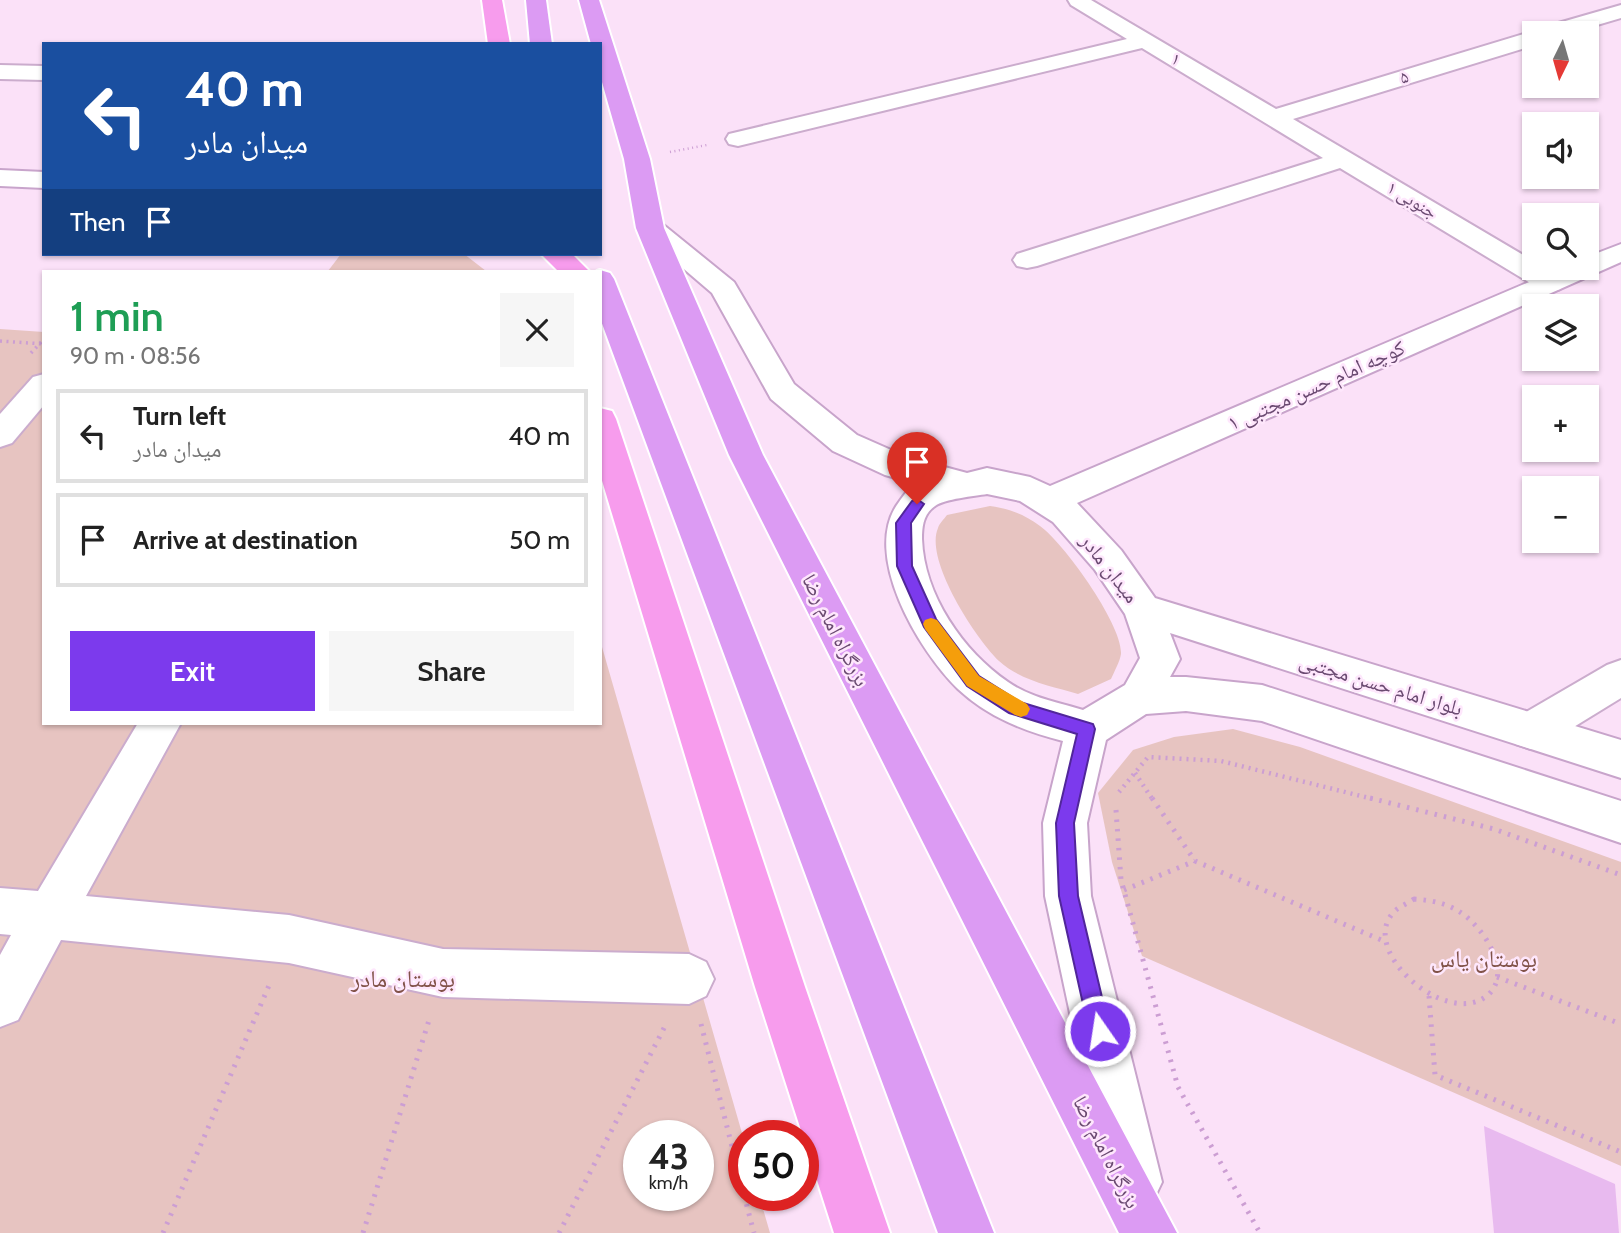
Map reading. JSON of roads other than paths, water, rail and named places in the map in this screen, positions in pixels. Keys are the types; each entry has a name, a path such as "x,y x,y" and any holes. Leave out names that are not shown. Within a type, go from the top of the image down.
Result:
{"highway":[{"path":"536,0 541,42"},
{"name":"بزرگراه امام رضا","path":"589,0 602,42"},
{"name":"بزرگراه امام رضا","path":"602,42 638,159 650,228 746,456 1146,1227"},
{"path":"602,297 966,1233"}],"main road":[{"path":"492,0 499,42"},
{"path":"558,256 578,270"},
{"path":"602,425 780,987 862,1233"}],"street":[{"name":"۱‍","path":"1079,0 1274,117"},
{"path":"1588,21 1621,11"},
{"path":"738,139 1146,41"},
{"name":"۵","path":"1274,117 1522,41"},
{"path":"0,72 42,73"},
{"name":"۱ جنوبی","path":"1274,117 1550,283"},
{"path":"1027,260 1344,159"},
{"path":"0,178 42,180"},
{"path":"650,228 724,288 782,391 845,443 897,466 967,486"},
{"name":"کوچه امام حسن مجتبی ۱","path":"1599,261 1621,252"},
{"name":"کوچه امام حسن مجتبی ۱","path":"1048,502 1557,280"},
{"path":"0,435 42,386"},
{"name":"میدان مادر","path":"987,481 1030,490 1048,502 1066,513 1108,559 1142,609 1160,659 1139,697 1087,729 1015,708 973,681 929,622 905,566 904,523 924,495 987,481"},
{"name":"بلوار امام حسن مجتبی","path":"1142,609 1621,759"},
{"path":"1265,648 1220,640 1202,642 1190,647 1182,655 1187,671 1202,685 1221,696 1262,703 1621,822"},
{"path":"1531,731 1621,677"},
{"path":"1139,697 1186,694 1262,703"},
{"path":"0,1002 159,725"},
{"path":"1087,729 1065,823 1068,896 1146,1227"},
{"path":"0,911 289,939 443,973 689,979"}],"park label":[{"name":"بوستان یاس","path":"1484,958"},
{"name":"بوستان مادر","path":"403,978"}]}
